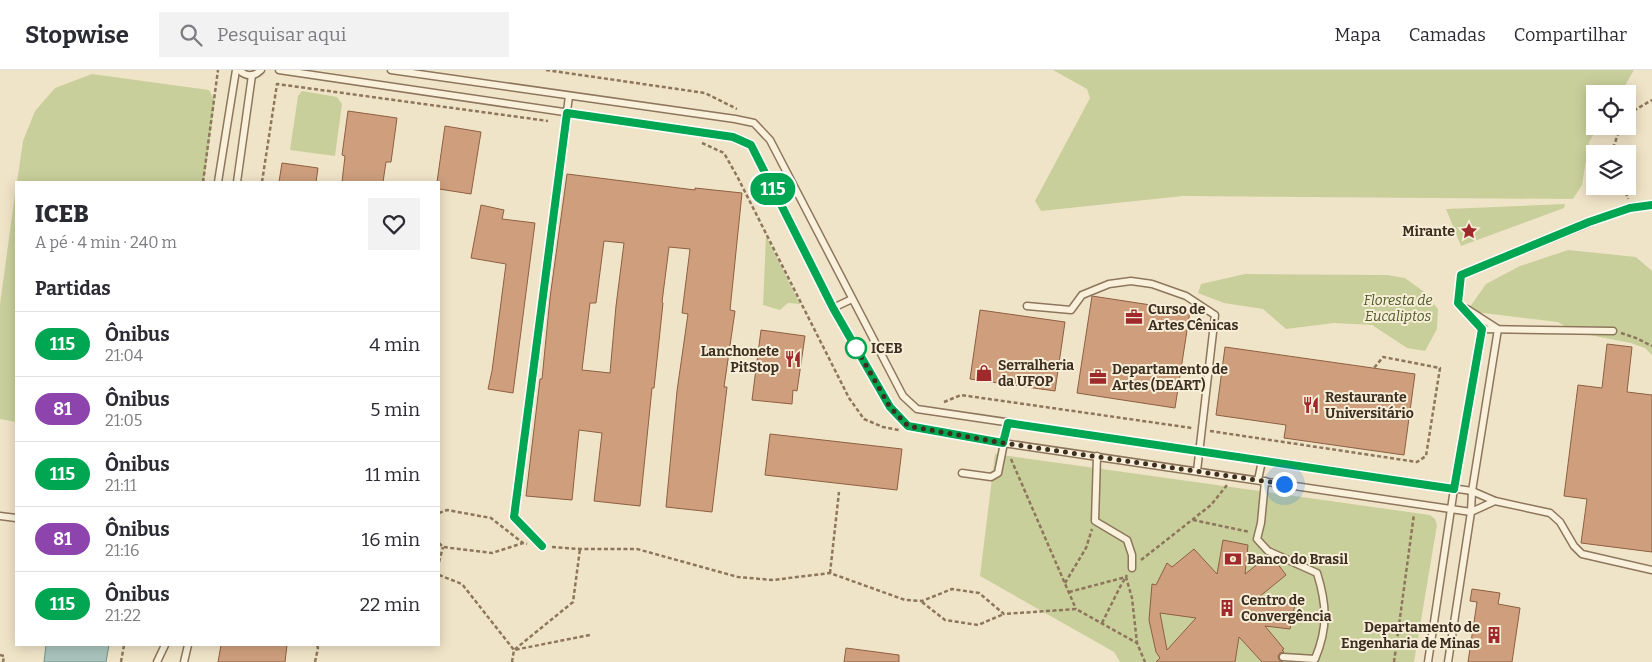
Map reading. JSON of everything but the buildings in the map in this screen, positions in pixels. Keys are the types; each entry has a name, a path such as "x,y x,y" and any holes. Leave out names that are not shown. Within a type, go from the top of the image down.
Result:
{"lane":[{"path":"218,181 238,70 246,75 252,75 261,70"},
{"path":"279,70 733,137 751,145 833,308 890,407 908,426 1003,443 1471,512 1495,501"},
{"path":"391,70 754,123 770,140 903,396 917,409 1472,491 1495,501 1550,513 1560,522 1574,546 1582,554 1652,570"},
{"path":"237,181 252,75"},
{"path":"542,546 514,517 569,96"},
{"path":"1613,330 1482,329 1458,303 1461,275 1589,222 1630,208 1652,205"},
{"path":"1027,306 1072,310 1082,295 1109,284 1131,281 1152,284 1186,296 1215,315 1198,471"},
{"path":"833,308 852,299"},
{"path":"1458,303 1498,329"},
{"path":"1428,662 1454,489 1482,329"},
{"path":"1448,662 1471,512 1472,491 1498,329"},
{"path":"962,473 991,477 998,473 1008,423"},
{"path":"1097,456 1095,521 1127,540 1132,555 1132,568"},
{"path":"1262,461 1257,539 1268,550 1317,573 1324,594 1326,623 1314,660 1283,657"},
{"path":"0,516 15,518"},
{"path":"157,662 164,646"},
{"path":"184,662 188,646"}],"path":[{"path":"203,181 218,70"},
{"path":"546,70 704,93 741,111"},
{"path":"1636,109 1652,100"},
{"path":"1613,330 1652,346"},
{"path":"940,403 962,395 1418,462 1426,456 1440,368 1383,357 1374,368"},
{"path":"1003,443 1076,609"},
{"path":"1102,624 1132,568 1211,505 1234,476"},
{"path":"830,573 839,492"},
{"path":"440,513 447,510 491,518 523,543"},
{"path":"1192,520 1258,534"},
{"path":"1065,583 1086,548 1095,521"},
{"path":"440,545 443,547 492,553 523,543 580,549 637,548 738,577 773,580 830,573 905,600 922,601 952,588 980,593 1004,614"},
{"path":"440,558 443,547"},
{"path":"512,662 514,650 573,602 580,549"},
{"path":"440,575 462,584 514,650"},
{"path":"1069,592 1126,577"},
{"path":"1126,577 1132,598 1137,643 1145,662"},
{"path":"922,601 945,620 978,625 1004,614 1076,609 1137,643"},
{"path":"514,650 590,635"},
{"path":"121,662 124,646"},
{"path":"315,662 317,646"},
{"path":"0,655 4,656 3,662"}],"green space":[{"path":"1053,70 1634,70 1625,85 1586,85 1586,135 1593,135 1589,145 1586,145 1586,160 1582,185 1573,199 1183,196 1041,211 1035,201 1090,98 1087,89"},
{"path":"92,74 209,90 215,101 204,181 17,181 23,141 35,111 55,88"},
{"path":"302,91 337,97 342,104 335,156 290,150 298,96"},
{"path":"15,194 15,422 0,419 0,304"},
{"path":"1565,204 1564,208 1461,246 1446,209"},
{"path":"766,236 800,304 788,303 780,310 763,305"},
{"path":"1568,250 1636,257 1652,271 1652,355 1645,348 1631,343 1574,332 1558,322 1467,311 1486,284 1520,266"},
{"name":"Floresta de Eucaliptos","path":"1245,274 1387,275 1405,278 1423,291 1438,309 1437,329 1425,351 1407,348 1372,325 1334,323 1286,329 1263,309 1224,303 1198,293 1201,284"},
{"path":"995,454 1430,515 1435,519 1437,525 1414,662 1120,662 1114,652 980,576"}],"water":[{"path":"46,646 109,646 106,662 44,662"}],"bus line":[{"name":"115","path":"542,546 514,517 567,113 733,137 751,145 833,308 890,407 908,426 1003,443 1008,423 1454,489 1482,329 1458,303 1461,275 1589,222 1630,208 1652,205"}],"place":[{"name":"Mirante","path":"1469,231"},
{"name":"Curso de Artes Cênicas","path":"1134,317"},
{"name":"ICEB","path":"856,348"},
{"name":"Lanchonete PitStop","path":"793,359"},
{"name":"Serralheria da UFOP","path":"984,373"},
{"name":"Departamento de Artes (DEART)","path":"1098,377"},
{"name":"Restaurante Universitário","path":"1311,405"},
{"name":"Banco do Brasil","path":"1233,559"},
{"name":"Centro de Convergência","path":"1227,608"},
{"name":"Departamento de Engenharia de Minas","path":"1494,635"}],"route":[{"path":"856,348 852,341 890,407 908,426 1003,443 1284,484"}]}
